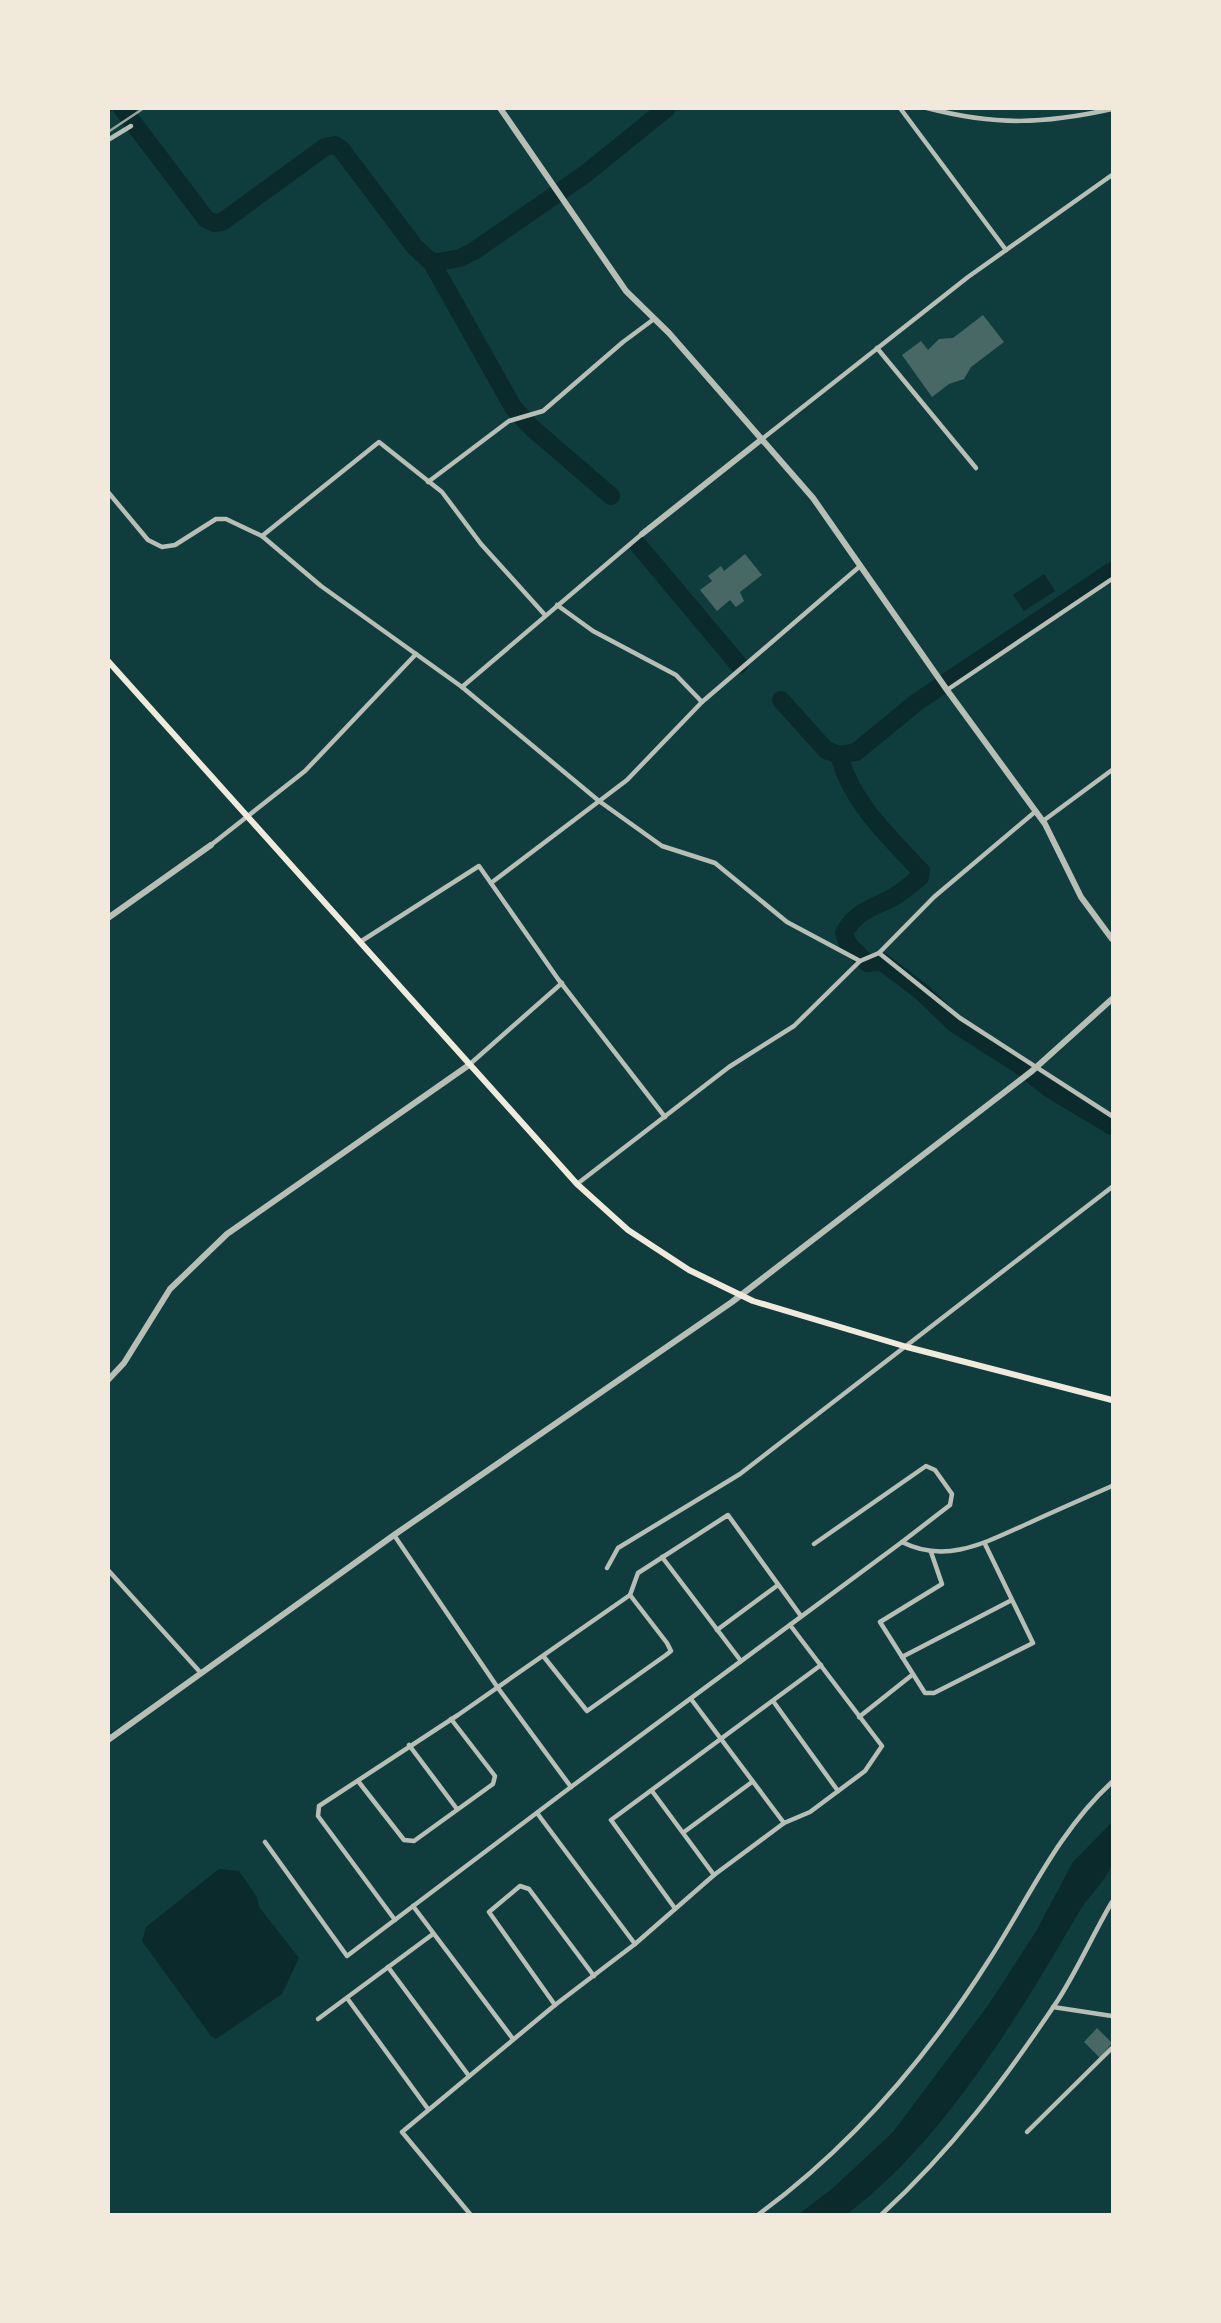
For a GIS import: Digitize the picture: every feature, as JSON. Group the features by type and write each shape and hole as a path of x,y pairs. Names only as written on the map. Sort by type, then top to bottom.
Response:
{"main road":[{"path":"108,661 577,1184 628,1230 689,1270 773,1309 1112,1401"}],"street":[{"path":"500,108 626,291 813,498 943,686 1043,821 1081,897 1112,939"},
{"path":"900,108 1006,250"},
{"path":"928,108 990,122 1077,117 1112,109"},
{"path":"108,140 131,126"},
{"path":"462,687 642,534 877,348 1006,250 1112,175"},
{"path":"428,482 509,421 542,411 654,319"},
{"path":"877,348 976,468"},
{"path":"262,536 379,442 442,492 481,544 545,615"},
{"path":"108,492 148,540 162,547 175,545 216,519 226,519 262,536 321,586 462,687 599,801 662,846 715,863 788,922 860,961"},
{"path":"491,883 627,780 702,702 859,567"},
{"path":"943,686 1112,579"},
{"path":"557,605 593,631 676,675 702,702"},
{"path":"108,918 211,845 305,771 415,654"},
{"path":"1043,821 1112,770"},
{"path":"577,1184 729,1067 794,1026 798,1018 860,961 879,954 934,897 1036,811"},
{"path":"360,942 479,866 562,983 665,1117"},
{"path":"879,954 1032,1071 1112,1116"},
{"path":"108,1380 124,1363 170,1289 227,1234 470,1065 471,1060 528,1015 562,983"},
{"path":"108,1740 394,1535 739,1295 1032,1071 1112,999"},
{"path":"607,1568 618,1548 740,1474 1112,1187"},
{"path":"265,1842 347,1956 902,1542 950,1505 952,1494 935,1470 926,1466 814,1544"},
{"path":"902,1542 931,1552 957,1551 984,1544 1112,1486"},
{"path":"395,1920 318,1816 319,1806 544,1657 630,1595 638,1573 728,1515 802,1616"},
{"path":"394,1535 498,1688 571,1787"},
{"path":"931,1552 942,1584 880,1622 925,1693 934,1693 1033,1643 984,1544"},
{"path":"662,1557 741,1661"},
{"path":"108,1570 200,1672"},
{"path":"717,1630 778,1585"},
{"path":"544,1657 583,1708 587,1711 594,1709 671,1651 630,1595"},
{"path":"902,1657 1010,1601"},
{"path":"470,2214 402,2132 555,2005 635,1944 713,1875 784,1823 810,1812 865,1771 882,1746 790,1625"},
{"path":"674,1907 611,1820 821,1664"},
{"path":"859,1717 912,1675"},
{"path":"691,1699 784,1823"},
{"path":"774,1701 838,1791"},
{"path":"358,1781 409,1843 493,1784 495,1776 451,1719"},
{"path":"409,1745 457,1810"},
{"path":"684,1832 752,1782"},
{"path":"759,2214 849,2139 920,2061 987,1965 1066,1832 1112,1782"},
{"path":"652,1791 713,1875"},
{"path":"537,1813 635,1944"},
{"path":"555,2005 489,1912 520,1886 529,1889 594,1976"},
{"path":"882,2214 971,2122 1053,2007 1112,1902"},
{"path":"413,1906 513,2039"},
{"path":"318,2019 433,1934"},
{"path":"388,1967 469,2076"},
{"path":"347,1998 428,2109"},
{"path":"1053,2007 1112,2016"},
{"path":"1027,2132 1112,2048"}],"water":[{"path":"1044,574 1055,591 1024,611 1013,595"},
{"path":"1112,1822 1114,1854 1109,1871 1079,1912 1005,2034 947,2114 882,2185 847,2214 799,2214 833,2188 893,2132 989,2004 1035,1933 1073,1862"},
{"path":"219,1869 239,1871 257,1897 259,1907 299,1958 282,1994 216,2039 211,2036 142,1941 146,1927"}],"building":[{"path":"983,315 1004,342 971,367 964,379 949,384 932,397 902,355 921,341 928,350 939,339 953,338"},
{"path":"745,554 762,575 740,592 744,601 736,607 730,600 717,611 700,590 712,581 708,576 721,566 724,571"},
{"path":"1097,2028 1112,2043 1100,2058 1084,2042"}],"waterway":[{"path":"108,113 112,108"},
{"path":"122,108 206,219 214,223 222,222 325,147 335,145 341,149 414,246 432,263 513,407 531,427 611,496"},
{"path":"432,263 460,258 474,251 584,175 667,108"},
{"path":"639,546 739,665"},
{"path":"839,755 856,752 917,702 1112,571"},
{"path":"781,700 826,750 839,755"},
{"path":"839,755 852,788 872,818 921,871 920,877 900,893 863,912 853,921 844,933 848,944 867,963 881,961 922,992 955,1024 1018,1064 1050,1089 1112,1126"}],"railway":[{"path":"108,132 144,108"}]}
